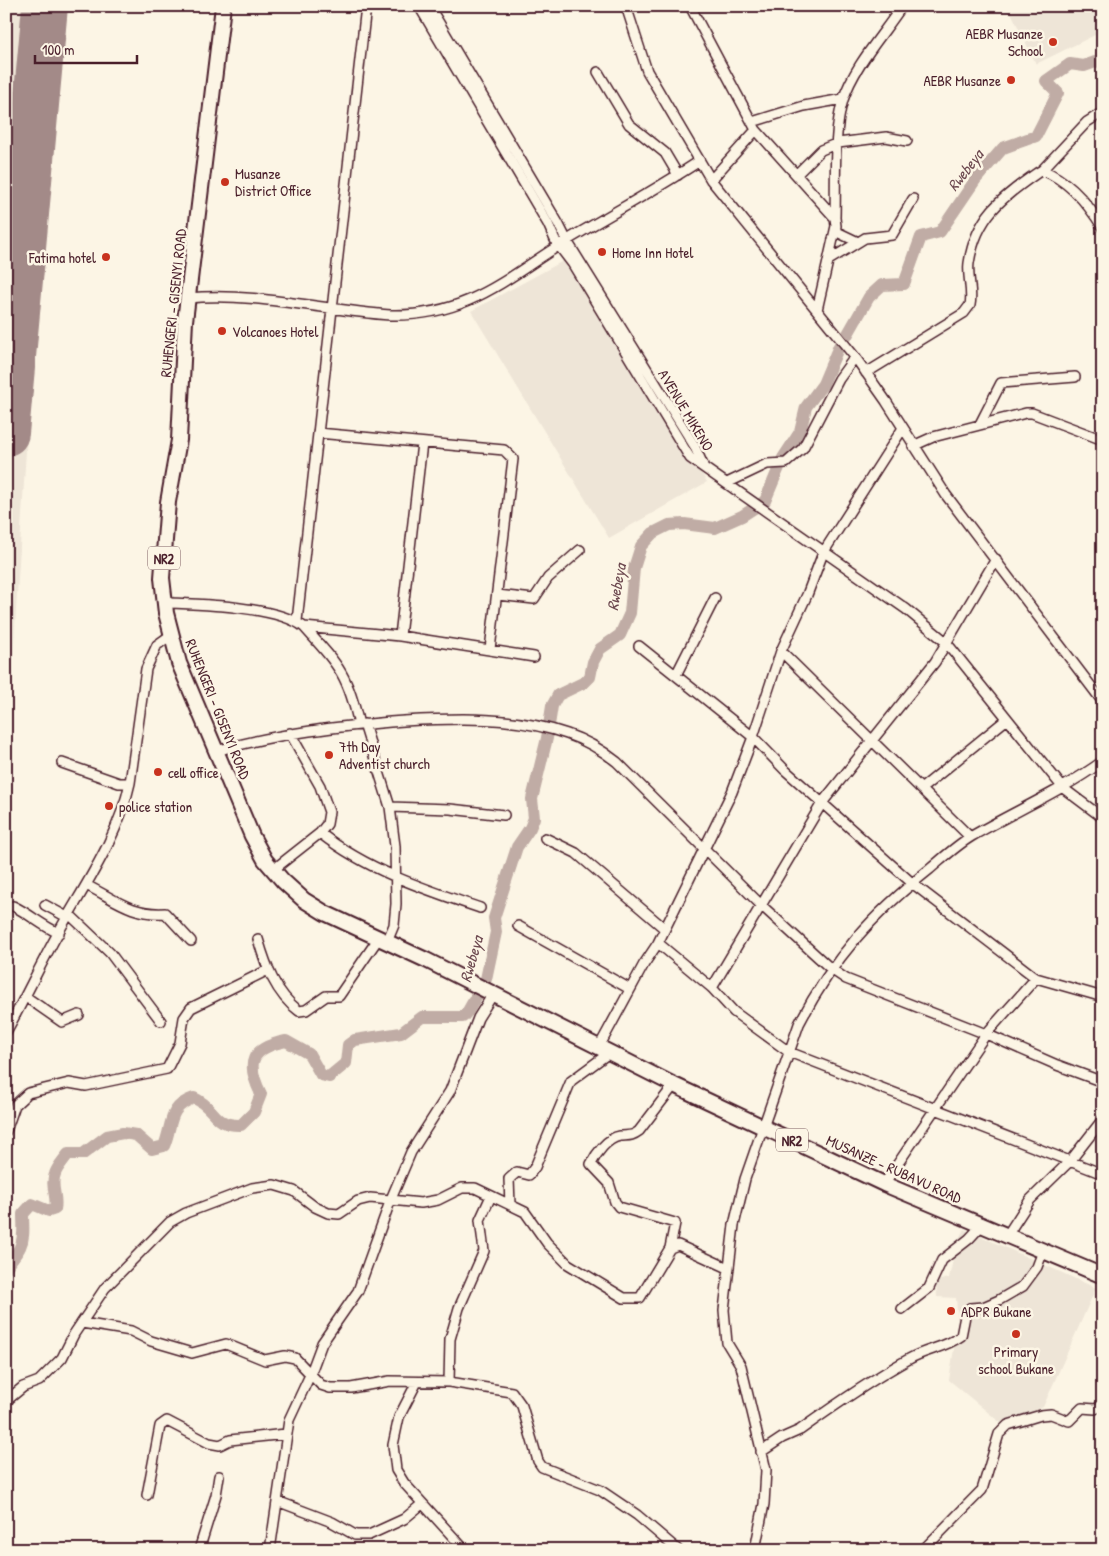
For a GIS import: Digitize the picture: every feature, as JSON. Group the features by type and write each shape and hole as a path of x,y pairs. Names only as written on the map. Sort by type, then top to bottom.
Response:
{"highway":[{"name":"RUHENGERI - GISENYI ROAD","path":"223,6 183,344 179,440 168,502 162,578 164,603 171,635 180,663 252,836 273,870 304,900 490,993"},
{"name":"MUSANZE - RUBAVU ROAD","path":"490,993 674,1085 884,1184 1006,1237 1103,1276"}],"street":[{"path":"296,621 366,6"},
{"name":"AVENUE MIKENO","path":"418,6 548,224 563,243"},
{"name":"AVENUE MIKENO","path":"429,6 558,223 563,243 572,263 690,458 703,465 751,502 906,609 946,642 968,667 1006,719 1063,788 1103,818"},
{"path":"626,6 647,71 698,162 855,357 946,495 1103,702"},
{"path":"690,6 754,126 834,218"},
{"path":"817,310 835,231 838,143 843,100 856,72 902,6"},
{"path":"598,72 629,124 665,153 678,175"},
{"path":"711,180 754,126 804,106 843,100"},
{"path":"866,373 964,313 970,305 969,264 980,226 1005,195 1042,170 1087,122 1103,112"},
{"path":"797,174 821,150 838,143 886,136 907,141"},
{"path":"188,298 222,296 390,315 442,311 484,294 563,243 698,162"},
{"path":"1042,170 1082,199 1102,222"},
{"path":"829,260 858,242 872,236 892,235 913,199"},
{"path":"835,231 858,242"},
{"path":"727,483 771,464 786,463 803,448 839,379 855,357"},
{"path":"980,424 1001,383 1075,377"},
{"path":"913,446 933,437 980,424 1032,413 1103,440"},
{"path":"510,1205 509,1179 517,1172 529,1175 535,1167 571,1082 604,1050 630,989 658,943 732,792 753,737 780,651 807,595 823,553 902,428"},
{"path":"318,433 504,450 513,459 490,649"},
{"path":"400,636 422,443"},
{"path":"497,595 534,599 544,582 580,550"},
{"path":"712,988 822,803 935,662 996,559"},
{"path":"676,675 715,598"},
{"path":"164,603 250,609 296,621 304,627 338,664 345,676 390,807 395,846 396,904 394,925 339,996 326,996 306,1010 299,1011 276,987 268,970 258,939"},
{"path":"304,627 400,636 534,657"},
{"path":"6,1032 68,916 88,886 121,814 130,783 146,670 157,644 171,635"},
{"path":"639,646 753,737 822,803 912,883 1036,978 1103,997"},
{"path":"780,651 970,837"},
{"path":"216,751 290,733 361,724 455,718 535,726 568,734 600,749 617,762 761,905 831,969 846,979 986,1034 1056,1066 1103,1082"},
{"path":"921,789 1006,719"},
{"path":"273,870 320,833 327,824 328,806 320,786 290,733"},
{"path":"755,1550 764,1504 766,1470 760,1452 741,1366 728,1344 724,1310 728,1268 745,1178 799,1024 831,969 849,944 882,908 970,837 1063,788 1103,761"},
{"path":"62,763 118,783 130,783"},
{"path":"390,807 450,809 504,815"},
{"path":"320,833 356,858 395,877 480,908"},
{"path":"545,838 576,853 665,929"},
{"path":"88,886 135,911 146,914 165,913 191,940"},
{"path":"45,905 68,916 110,952 161,1021"},
{"path":"13,906 30,914 43,927 59,933"},
{"path":"518,926 630,989"},
{"path":"658,943 712,988 734,1012 789,1052 1103,1174"},
{"path":"6,1131 11,1103 28,1093 69,1083 86,1086 167,1069 180,1043 184,1018 191,1008 268,970"},
{"path":"884,1184 986,1034 1036,978"},
{"path":"270,1550 289,1420 310,1375 322,1343 358,1291 390,1199 411,1152 450,1091 478,1018 490,993"},
{"path":"26,997 62,1022 79,1014"},
{"path":"6,1401 22,1387 39,1381 62,1358 82,1323 117,1274 170,1222 186,1213 252,1188 274,1186 294,1191 315,1207 328,1213 339,1214 358,1201 370,1198 421,1203 438,1200 462,1188 475,1188 525,1212 547,1243 568,1264 624,1298 640,1298 670,1248 675,1223 619,1207 615,1202 609,1183 591,1164 596,1154 613,1138 632,1136 639,1131 674,1085"},
{"path":"1006,1237 1030,1200 1071,1160 1103,1119"},
{"path":"449,1382 450,1339 459,1308 484,1251 480,1220 491,1196"},
{"path":"902,1309 930,1288 942,1260 969,1239 980,1226"},
{"path":"670,1248 678,1245 728,1268"},
{"path":"760,1452 782,1438 800,1430 910,1358 930,1349 950,1344 961,1336 966,1312 970,1308 991,1304 1023,1286 1037,1267 1043,1251"},
{"path":"82,1323 131,1331 151,1341 192,1353 226,1344 265,1360 285,1356 295,1358 321,1385 330,1388 351,1388 390,1381 449,1382 512,1392 522,1406 538,1461 542,1467 600,1490 637,1515 678,1550"},
{"path":"417,1382 399,1417 393,1446 396,1470 422,1504 465,1550"},
{"path":"923,1550 982,1490 998,1434 1008,1425 1041,1415 1051,1414 1068,1421 1082,1408 1095,1409 1103,1406"},
{"path":"147,1495 160,1426 167,1421 209,1443 220,1445 230,1440 286,1434"},
{"path":"199,1550 216,1495 219,1476"},
{"path":"277,1501 332,1522 354,1535 369,1535 404,1519 422,1504"}],"shaded area":[{"path":"6,6 63,6 37,275 6,770"},
{"name":"AEBR Musanze School","path":"1008,6 1103,6 1103,31 1036,64"},
{"path":"563,261 707,482 609,538 471,311"},
{"name":"Primary school Bukane","path":"964,1229 1096,1288 1043,1407 1002,1424 949,1380 958,1324 956,1298 937,1297 936,1281 949,1278 957,1242"}],"waterway":[{"name":"Rwebeya","path":"845,339 869,297 882,285 904,284 921,237 940,232 976,179 1003,148 1036,136 1058,93 1046,81 1070,64 1084,66 1101,60 1103,42"},
{"name":"Rwebeya","path":"6,1268 22,1243 23,1214 32,1204 49,1211 55,1209 54,1178 57,1169 68,1154 83,1154 107,1136 123,1133 136,1135 152,1149 164,1146 175,1112 179,1106 194,1098 207,1107 219,1120 232,1125 241,1125 254,1112 261,1094 253,1073 254,1058 258,1052 274,1044 286,1041 309,1054 321,1075 329,1077 346,1063 348,1045 355,1040 401,1033 422,1017 463,1017 486,979 496,932 494,918 517,847 530,828 534,818 532,799 547,738 552,706 558,695 585,682 590,677 593,662 600,649 620,635 630,613 634,568 641,546 653,533 669,525 684,524 715,528 742,516 765,501 783,458 800,432 806,407 823,384 839,346"}],"runway":[{"path":"6,433 45,6"}],"place":[{"name":"AEBR Musanze School","path":"1053,42"},
{"name":"AEBR Musanze","path":"1011,80"},
{"name":"Musanze District Office","path":"225,182"},
{"name":"Home Inn Hotel","path":"602,252"},
{"name":"Fatima hotel","path":"106,257"},
{"name":"Volcanoes Hotel","path":"222,331"},
{"name":"7th Day Adventist church","path":"329,755"},
{"name":"cell office","path":"158,772"},
{"name":"police station","path":"109,806"},
{"name":"ADPR Bukane","path":"951,1311"},
{"name":"Primary school Bukane","path":"1016,1334"}]}
